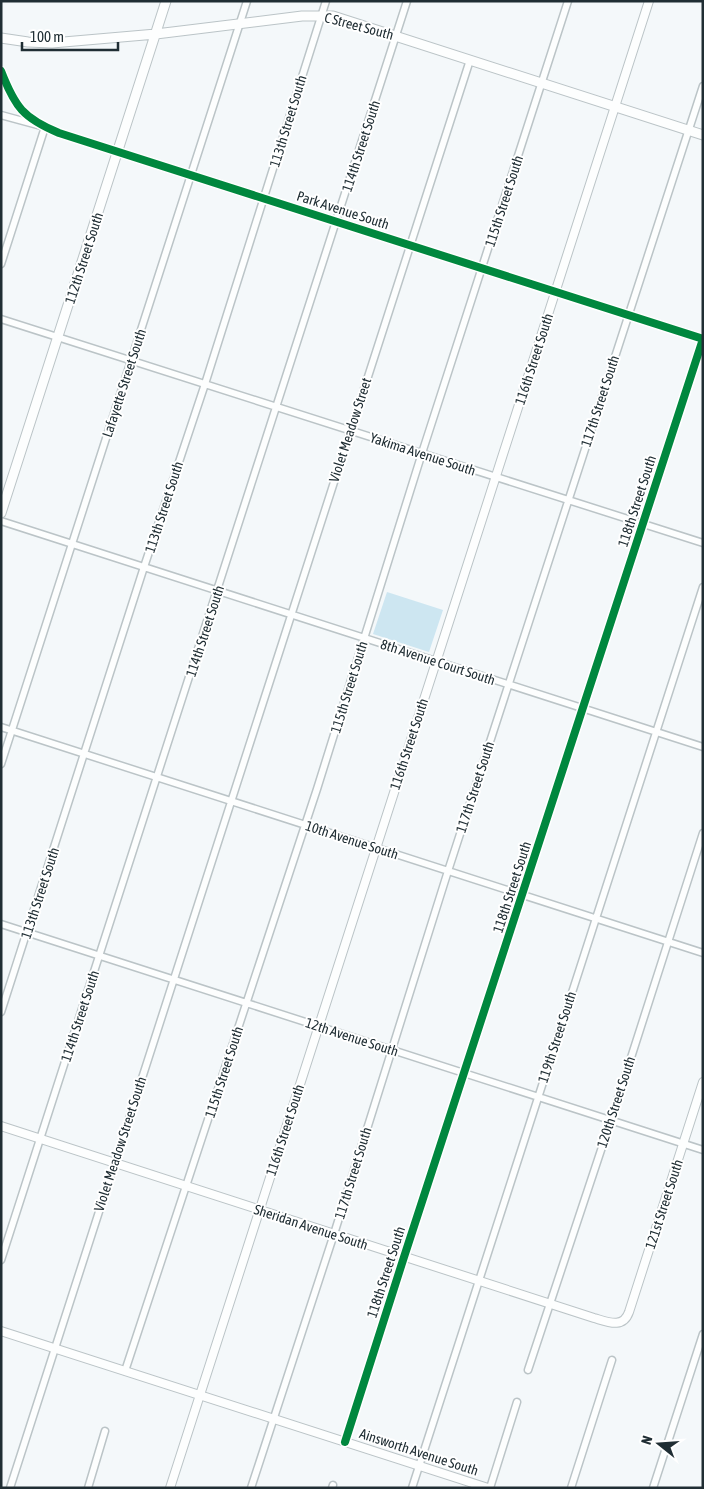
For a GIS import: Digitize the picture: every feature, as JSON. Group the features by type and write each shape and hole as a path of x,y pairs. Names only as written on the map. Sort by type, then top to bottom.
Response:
{"main road":[{"name":"112th Street South","path":"1,514 166,1"},
{"name":"C Street South","path":"1,38 52,43 156,34 302,16 333,16 703,135"}],"street":[{"name":"Lafayette Street South","path":"1,764 247,1"},
{"name":"113th Street South","path":"1,1012 205,384 326,1"},
{"name":"114th Street South","path":"1,1260 407,1"},
{"name":"115th Street South","path":"125,1371 305,825 422,453 568,1"},
{"name":"116th Street South","path":"170,1488 650,1"},
{"name":"Violet Meadow Street","path":"231,801 470,60"},
{"name":"Park Avenue South","path":"1,71 10,94 26,116 59,133 703,339"},
{"name":"117th Street South","path":"251,1488 334,1234 508,684 703,86"},
{"path":"1,115 45,127 1,264"},
{"name":"Yakima Avenue South","path":"1,319 703,543"},
{"name":"118th Street South","path":"345,1442 703,339"},
{"name":"8th Avenue Court South","path":"1,521 703,747"},
{"name":"119th Street South","path":"412,1488 703,587"},
{"name":"10th Avenue South","path":"1,727 703,953"},
{"name":"Violet Meadow Street South","path":"10,1488 231,801"},
{"name":"120th Street South","path":"528,1370 703,833"},
{"name":"12th Avenue South","path":"1,924 703,1150"},
{"name":"121st Street South","path":"622,1323 629,1312 703,1082"},
{"name":"Sheridan Avenue South","path":"1,1126 479,1281 607,1321 622,1323"},
{"name":"Ainsworth Avenue South","path":"1,1331 489,1488"},
{"path":"653,1488 700,1352 703,1334"},
{"path":"571,1488 612,1360"},
{"path":"489,1488 518,1402"},
{"path":"88,1488 105,1431"}],"shaded area":[{"path":"387,592 443,610 429,652 373,634"}],"cycle path":[{"path":"1,71 11,94 22,110 37,122 59,133 703,339 345,1442"}]}
